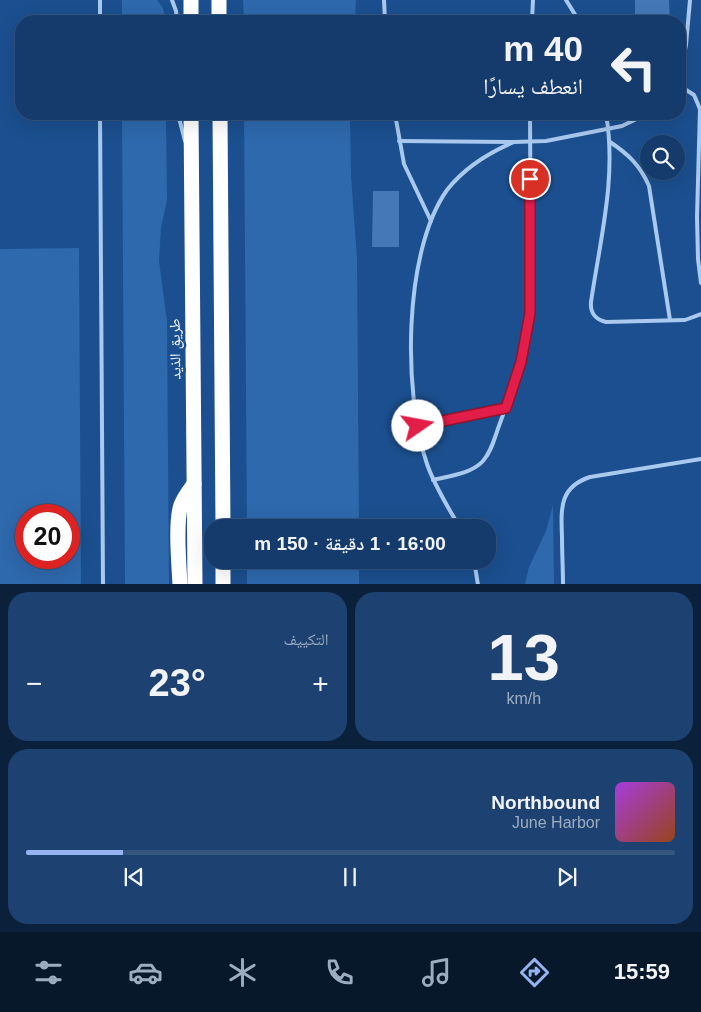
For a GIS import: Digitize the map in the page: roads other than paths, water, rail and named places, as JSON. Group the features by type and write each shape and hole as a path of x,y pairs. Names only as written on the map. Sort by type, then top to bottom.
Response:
{"highway":[{"path":"191,0 191,15"},
{"path":"219,0 219,15"},
{"name":"طريق الذيد","path":"192,120 195,584"},
{"path":"220,120 223,519"},
{"path":"180,584 179,517 184,500 194,484"},
{"path":"223,569 223,584"}],"lane":[{"path":"100,0 100,15"},
{"path":"172,0 176,15"},
{"path":"384,0 384,15"},
{"path":"532,15 533,0"},
{"path":"566,0 575,15"},
{"path":"686,45 690,0"},
{"path":"686,90 694,95 700,109 696,217 701,283"},
{"path":"100,120 103,584"},
{"path":"180,120 192,155"},
{"path":"396,120 408,176 430,221"},
{"path":"433,480 472,470 483,461 490,449 506,408 521,362 530,313 531,288 530,120"},
{"path":"607,120 610,142 609,181 591,312 597,319 606,322 685,320 701,314"},
{"path":"399,141 530,142 609,129 635,120"},
{"path":"454,519 444,502 426,463 418,426 412,378 412,314 419,266 430,221 448,190 459,177 485,155 514,142"},
{"path":"610,142 634,160 648,186 670,320"},
{"path":"418,426 506,408"},
{"path":"563,584 562,506 569,490 575,484 590,477 701,459"},
{"path":"476,569 478,584"}]}
